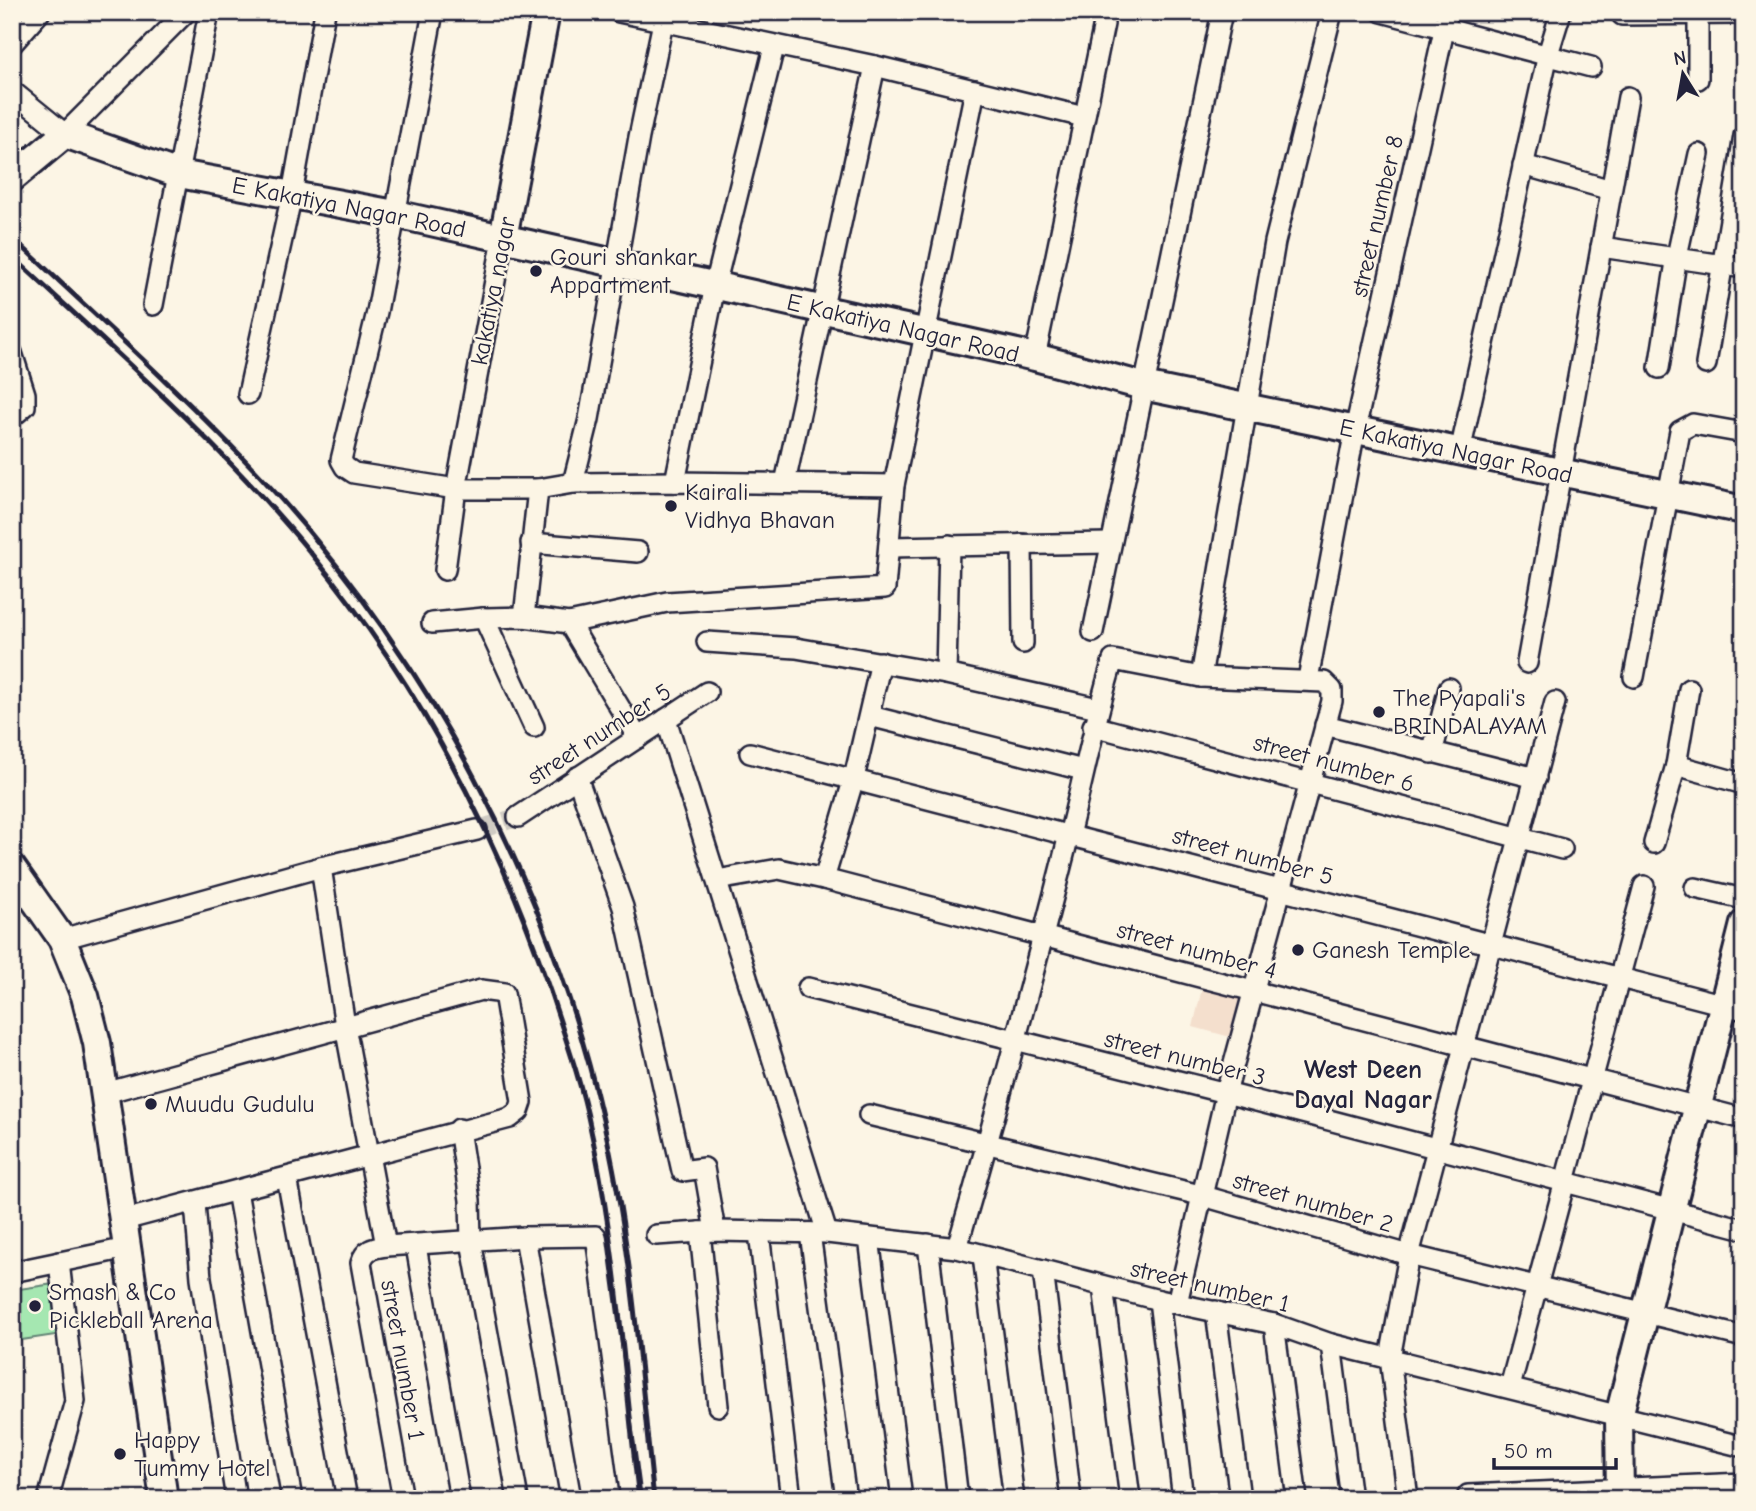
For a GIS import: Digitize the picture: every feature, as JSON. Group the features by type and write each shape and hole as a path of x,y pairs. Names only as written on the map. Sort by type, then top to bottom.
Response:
{"street":[{"path":"12,44 40,12"},
{"path":"12,178 65,134 186,12"},
{"path":"153,305 209,12"},
{"path":"248,394 292,194 325,12"},
{"path":"433,12 377,312 341,460 345,467 354,473 456,489 538,489 573,483 676,482 894,485"},
{"name":"kakatiya nagar","path":"445,570 456,489 546,12"},
{"path":"619,12 774,47 875,66 1084,117"},
{"path":"1035,357 1104,24 1100,12"},
{"path":"1093,632 1222,12"},
{"path":"1201,677 1275,242 1332,12"},
{"path":"1382,12 1446,21 1591,67"},
{"path":"1460,452 1548,54 1561,12"},
{"path":"1622,15 1744,14"},
{"path":"1698,15 1698,79"},
{"name":"street number 8","path":"1308,679 1354,430 1446,21"},
{"path":"573,483 589,419 615,263 663,22"},
{"path":"676,482 715,286 774,47"},
{"path":"785,483 875,66"},
{"path":"432,623 524,617 569,623 667,601 885,588 894,485 975,90"},
{"path":"12,91 65,134"},
{"path":"1527,663 1563,474 1628,96"},
{"name":"E Kakatiya Nagar Road","path":"65,134 178,174 395,214 1035,357 1143,386 1744,510"},
{"path":"1706,364 1744,136"},
{"path":"1659,368 1677,256 1699,154"},
{"path":"1523,165 1611,190"},
{"path":"1601,247 1677,256 1744,268"},
{"path":"12,352 25,394 25,407 12,417"},
{"path":"1634,677 1680,431 1693,424 1744,433"},
{"path":"524,617 538,489"},
{"path":"530,543 638,552"},
{"path":"889,547 1110,543"},
{"path":"1022,544 1024,643"},
{"path":"946,674 949,545"},
{"path":"484,618 534,727"},
{"path":"569,623 638,738"},
{"name":"street number 6","path":"707,642 796,648 946,674 1309,782 1562,849"},
{"path":"957,1248 988,1143 1069,834 1095,717 1113,660 1201,677 1308,679 1324,682 1332,690 1325,725 1252,990 1200,1195 1168,1302 1183,1499"},
{"path":"824,879 854,778 881,662"},
{"path":"1432,753 1449,688"},
{"path":"1654,843 1675,765 1689,689"},
{"name":"street number 5","path":"518,817 707,692"},
{"path":"1408,1499 1390,1358 1409,1255 1555,702"},
{"path":"870,716 1083,770"},
{"path":"666,719 717,880 819,1233 846,1499"},
{"path":"1325,725 1536,778"},
{"name":"street number 5","path":"750,753 1734,1007"},
{"path":"1675,765 1744,784"},
{"path":"577,777 623,907 682,1171 704,1168 718,1406"},
{"path":"62,939 321,867 477,830"},
{"path":"12,867 62,939 85,996 97,1043 164,1499"},
{"path":"321,867 345,1026 386,1247"},
{"name":"street number 4","path":"717,880 779,869 824,879 1744,1119"},
{"path":"1510,1387 1644,886"},
{"path":"1695,888 1744,899"},
{"path":"1620,1493 1619,1416 1648,1313 1698,1108 1734,1007 1744,924"},
{"name":"street number 3","path":"808,988 1226,1093 1672,1212"},
{"path":"104,1093 481,990 504,993 522,1102 519,1111 510,1118 460,1129 195,1203 124,1220"},
{"name":"street number 2","path":"869,1115 1200,1195 1409,1255 1744,1337"},
{"path":"460,1129 470,1200 471,1241 519,1499"},
{"path":"286,1178 347,1499"},
{"path":"237,1191 292,1499"},
{"path":"195,1203 201,1278 236,1499"},
{"path":"1672,1212 1744,1229"},
{"name":"street number 1","path":"656,1235 707,1231 819,1233 957,1248 1168,1302 1274,1324 1331,1344 1744,1447"},
{"path":"759,1233 791,1499"},
{"name":"street number 1","path":"403,1499 361,1263 370,1249 525,1237 596,1236 631,1499"},
{"path":"525,1237 571,1499"},
{"path":"869,1238 902,1499"},
{"path":"928,1244 958,1499"},
{"path":"416,1246 460,1499"},
{"path":"12,1272 127,1248"},
{"path":"983,1256 1014,1499"},
{"path":"48,1499 75,1401 59,1262"},
{"path":"1043,1270 1071,1499"},
{"path":"1103,1286 1130,1499"},
{"path":"1216,1311 1240,1499"},
{"path":"1274,1324 1297,1499"},
{"path":"1331,1344 1352,1499"},
{"path":"1468,1495 1620,1493 1744,1483"}],"shaded area":[{"path":"1203,984 1247,996 1238,1039 1193,1027"}],"green space":[{"name":"Smash & Co Pickleball Arena","path":"54,1284 62,1334 15,1341 12,1290"}],"tunnel":[{"path":"477,830 518,817"}],"railway":[{"path":"12,237 201,415 261,477 321,547 377,620 428,697 474,776 515,859 550,944 579,1031 603,1120 628,1261 654,1499"},
{"path":"12,256 128,363 276,512 349,602 386,654 451,762 506,875 530,934 586,1109 607,1218 639,1499"}],"place":[{"name":"Gouri shankar Appartment","path":"536,271"},
{"name":"Kairali Vidhya Bhavan","path":"671,506"},
{"name":"The Pyapali's BRINDALAYAM","path":"1379,712"},
{"name":"Ganesh Temple","path":"1298,950"},
{"name":"Muudu Gudulu","path":"151,1104"},
{"name":"Smash & Co Pickleball Arena","path":"35,1306"},
{"name":"Happy Tummy Hotel","path":"120,1454"}],"district":[{"name":"West Deen Dayal Nagar","path":"1363,1084"}]}
